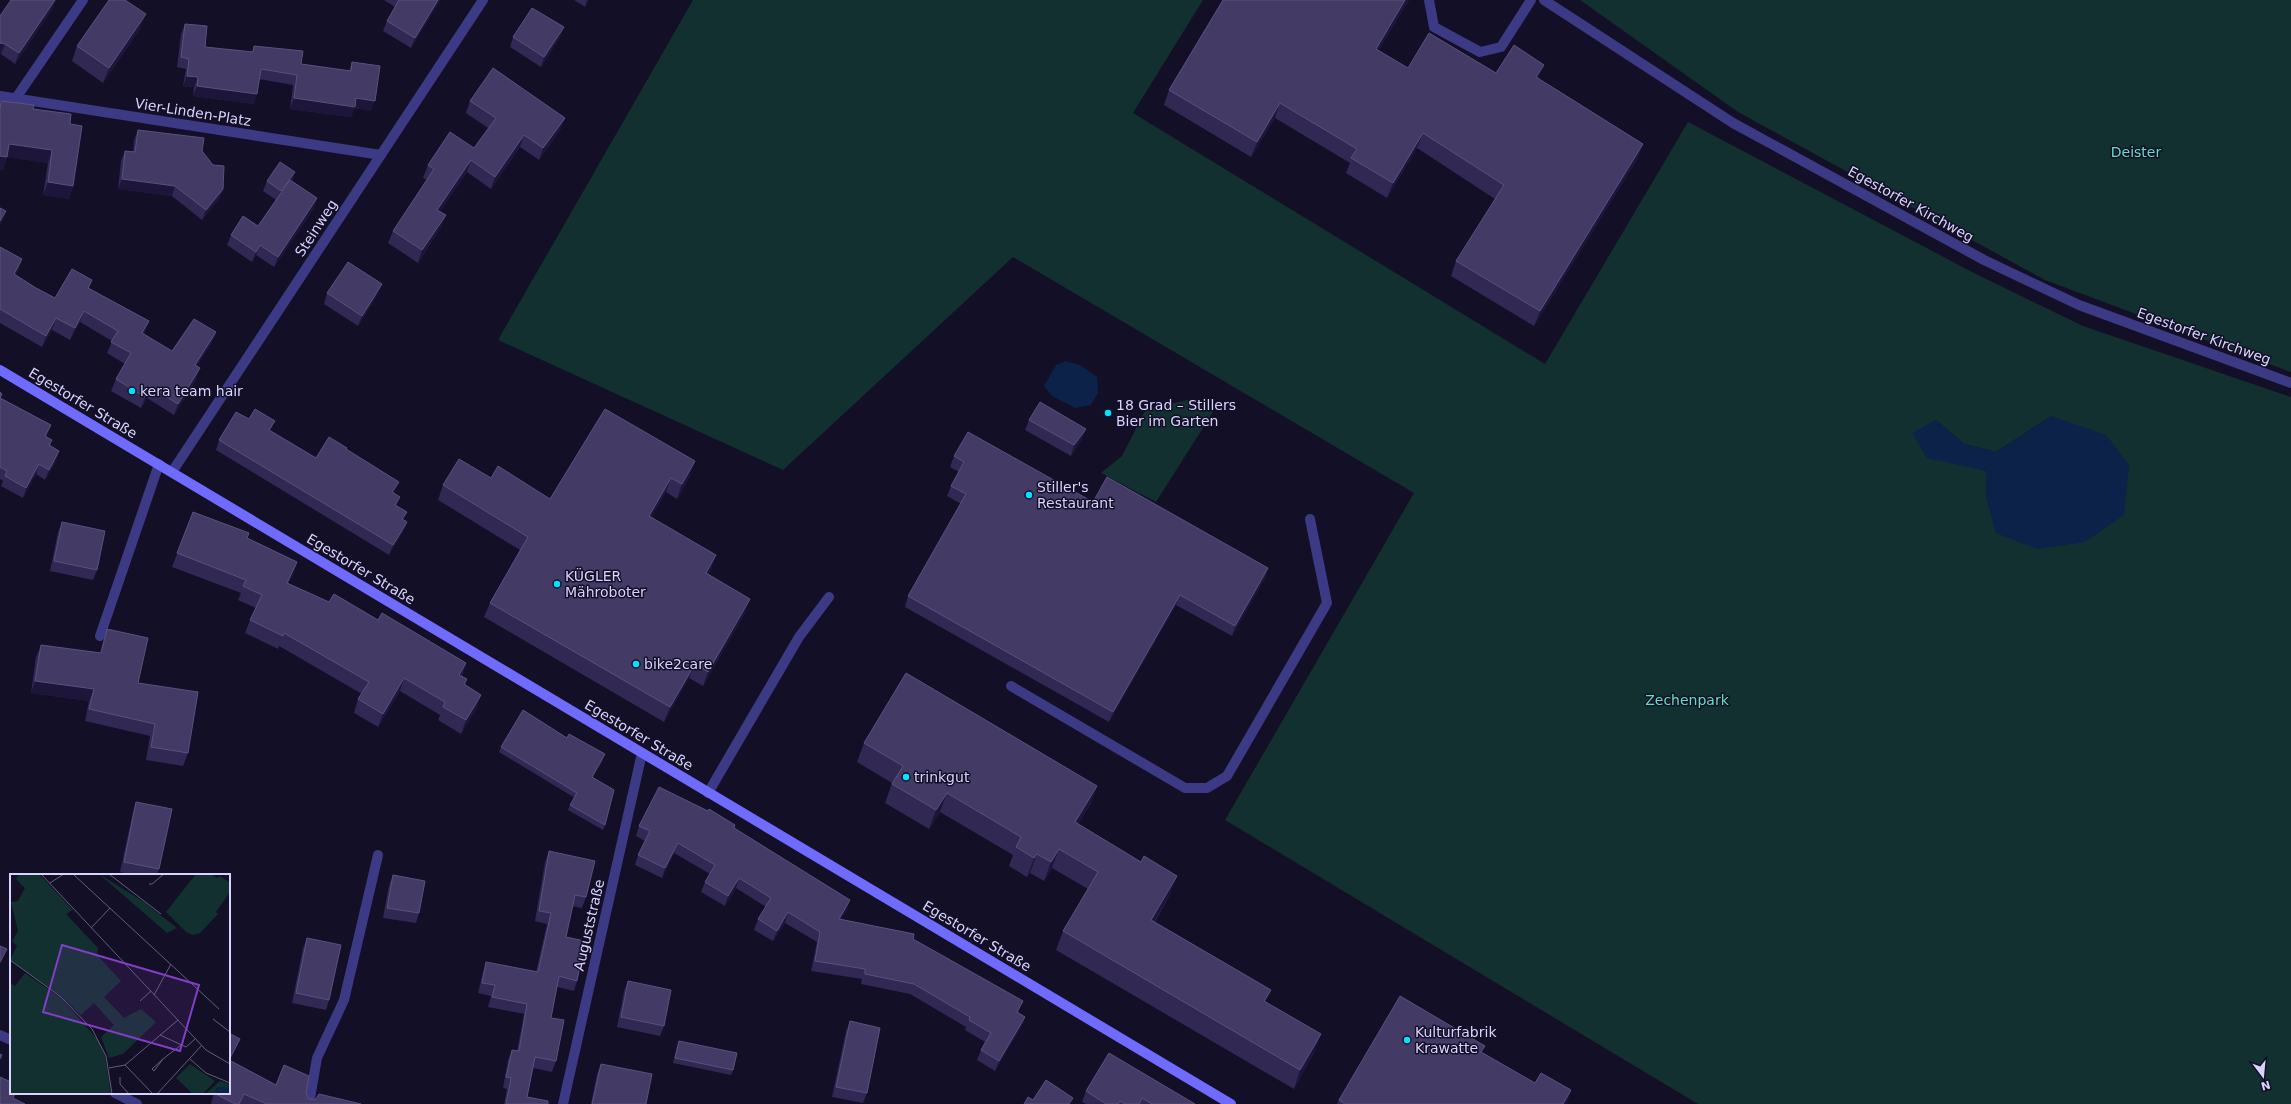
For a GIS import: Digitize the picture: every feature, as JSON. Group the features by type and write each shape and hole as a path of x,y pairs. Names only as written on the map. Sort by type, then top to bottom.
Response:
{"main road":[{"name":"Egestorfer Straße","path":"0,370 1231,1104"}],"street":[{"path":"16,98 83,0"},
{"name":"Steinweg","path":"172,472 483,0"},
{"path":"1429,0 1434,27 1480,52 1501,47 1531,0"},
{"name":"Egestorfer Kirchweg","path":"1544,0 1733,122 1984,260 2079,305 2291,383"},
{"name":"Vier-Linden-Platz","path":"0,96 381,155"},
{"path":"100,636 159,464"},
{"path":"1011,686 1185,788 1207,788 1227,776 1327,603 1310,519"},
{"path":"708,793 799,638 829,597"},
{"name":"Auguststraße","path":"563,1104 642,753"},
{"path":"309,1104 317,1058 344,1000 378,855"},
{"path":"0,1035 10,1040"},
{"path":"117,1094 137,1104"}],"green space":[{"name":"Zechenpark","path":"693,0 1203,0 1133,113 1545,364 1688,122 1974,273 2083,326 2291,397 2291,1104 1698,1104 1225,820 1414,493 1013,257 783,470 498,340","holes":["2051,416 1986,497 1987,471 1959,464 1936,420 1964,444 1996,452"]},
{"name":"Deister","path":"1580,0 2291,0 2291,372 2045,280 1738,112"},
{"path":"1192,399 1213,412 1156,502 1101,473 1122,456 1146,409"}],"water":[{"path":"1066,361 1080,365 1097,377 1098,393 1091,405 1075,408 1052,396 1044,386 1056,365"},
{"path":"2051,416 2106,435 2129,465 2124,515 2085,542 2037,549 1996,533 1986,497 1987,471 1927,458 1912,433 1936,420 1964,444 1996,452"}],"building":[{"path":"11,0 55,0 19,53 5,44 0,43 0,16"},
{"path":"109,0 125,0 146,14 109,68 77,46"},
{"path":"399,0 438,0 415,38 387,21"},
{"path":"1223,0 1405,0 1376,49 1408,68 1429,33 1496,73 1514,45 1544,65 1536,77 1643,144 1540,311 1456,261 1504,185 1423,133 1393,183 1351,158 1357,149 1280,103 1257,142 1169,90"},
{"path":"532,8 564,27 544,57 513,37"},
{"path":"185,24 207,26 205,47 253,52 254,46 303,51 301,64 351,71 352,62 380,66 375,101 356,98 355,107 294,98 297,75 261,69 257,94 197,86 198,77 187,76 189,59 181,57"},
{"path":"493,68 565,118 543,148 524,135 495,177 471,160 437,210 446,215 422,250 393,231 434,169 428,165 450,132 474,148 496,118 470,101"},
{"path":"1,101 34,105 33,109 71,114 70,124 82,126 73,186 48,182 52,150 9,144 7,157 0,156"},
{"path":"138,130 204,138 202,151 213,165 224,166 223,189 206,210 175,186 122,179 125,151 135,152"},
{"path":"280,162 295,172 281,191 267,181"},
{"path":"290,180 317,198 278,257 260,245 256,252 231,235 243,216 258,226"},
{"path":"0,208 6,211 0,221"},
{"path":"0,247 22,259 14,274 55,298 72,269 92,280 88,288 149,321 142,333 172,351 194,319 216,332 195,365 200,368 178,404 151,387 145,397 116,379 131,353 111,342 118,331 84,311 75,328 56,318 46,336 0,309"},
{"path":"348,262 382,284 362,316 327,293"},
{"path":"0,398 51,425 45,436 52,440 49,445 59,451 49,470 39,464 26,488 5,476 7,471 0,467"},
{"path":"1040,402 1086,429 1074,445 1029,420"},
{"path":"255,409 275,421 269,430 316,458 329,437 399,482 392,492 400,497 395,505 407,512 402,519 407,522 393,545 219,440 236,412 249,419"},
{"path":"605,409 695,461 682,484 671,478 649,516 716,555 706,573 750,599 708,672 695,664 670,707 490,603 528,537 443,485 459,459 491,478 498,466 550,499"},
{"path":"968,432 1093,502 1107,477 1268,568 1235,626 1180,595 1113,712 908,596 966,494 951,486 964,462 954,456"},
{"path":"193,512 249,533 247,538 297,562 287,583 329,602 334,594 378,620 382,613 466,663 459,675 467,679 464,684 481,695 466,720 443,707 445,702 404,678 383,714 358,699 369,682 284,633 283,636 250,620 262,595 243,586 246,580 177,553"},
{"path":"62,522 105,531 97,570 54,561"},
{"path":"107,629 148,638 138,683 198,692 188,753 151,747 155,724 89,709 94,689 35,681 41,645 101,653"},
{"path":"906,673 1097,786 1075,822 1141,862 1144,856 1177,876 1151,920 1271,990 1264,1001 1321,1034 1300,1070 1063,931 1098,872 1059,849 1051,862 1037,854 1034,858 1016,847 1021,837 947,793 936,810 892,784 903,766 864,743"},
{"path":"523,710 567,738 569,734 605,754 592,777 614,790 605,825 570,805 577,793 501,747"},
{"path":"659,787 708,811 709,809 735,825 734,828 850,900 839,919 914,934 913,939 1023,1001 1017,1012 1025,1017 999,1061 981,1050 991,1033 969,1020 970,1017 914,984 865,974 865,969 815,961 820,932 788,912 777,931 758,919 771,898 739,878 728,896 705,882 715,865 678,843 665,868 638,855 650,831 639,826"},
{"path":"136,802 172,809 159,869 124,862"},
{"path":"549,851 595,861 586,897 575,895 566,937 585,941 577,981 559,976 551,1018 564,1020 556,1061 535,1057 527,1097 548,1101 548,1104 506,1104 511,1078 506,1077 512,1050 519,1051 527,1004 492,997 495,985 482,983 486,962 538,972 551,913 539,911"},
{"path":"393,875 425,881 419,913 387,908"},
{"path":"307,938 341,945 329,1000 296,993"},
{"path":"0,946 7,949 0,962"},
{"path":"628,981 671,990 664,1026 621,1017"},
{"name":"Kulturfabrik Krawatte","path":"1400,996 1485,1046 1481,1052 1535,1083 1541,1073 1571,1090 1563,1104 1345,1104 1339,1100"},
{"path":"850,1021 880,1028 867,1093 836,1087"},
{"path":"230,1034 240,1039 230,1058"},
{"path":"679,1041 737,1053 733,1070 675,1058"},
{"path":"1109,1053 1195,1104 1152,1104 1142,1098 1139,1104 1125,1104 1120,1101 1118,1104 1106,1104 1086,1091"},
{"path":"231,1061 276,1085 284,1065 309,1076 306,1093 309,1099 315,1100 319,1094 361,1104 267,1104 244,1094 239,1104 235,1104 216,1094 230,1094"},
{"path":"601,1064 652,1074 646,1104 592,1104"},
{"path":"0,1077 10,1082 10,1094 15,1094 13,1098 25,1104 0,1104"},
{"path":"1046,1080 1073,1098 1069,1104 1024,1104 1028,1097 1033,1100"}],"place":[{"name":"kera team hair","path":"132,391"},
{"name":"18 Grad – Stillers Bier im Garten","path":"1108,413"},
{"name":"Stiller's Restaurant","path":"1029,495"},
{"name":"KÜGLER Mähroboter","path":"557,584"},
{"name":"bike2care","path":"636,664"},
{"name":"trinkgut","path":"906,777"},
{"name":"Kulturfabrik Krawatte","path":"1407,1040"}]}
